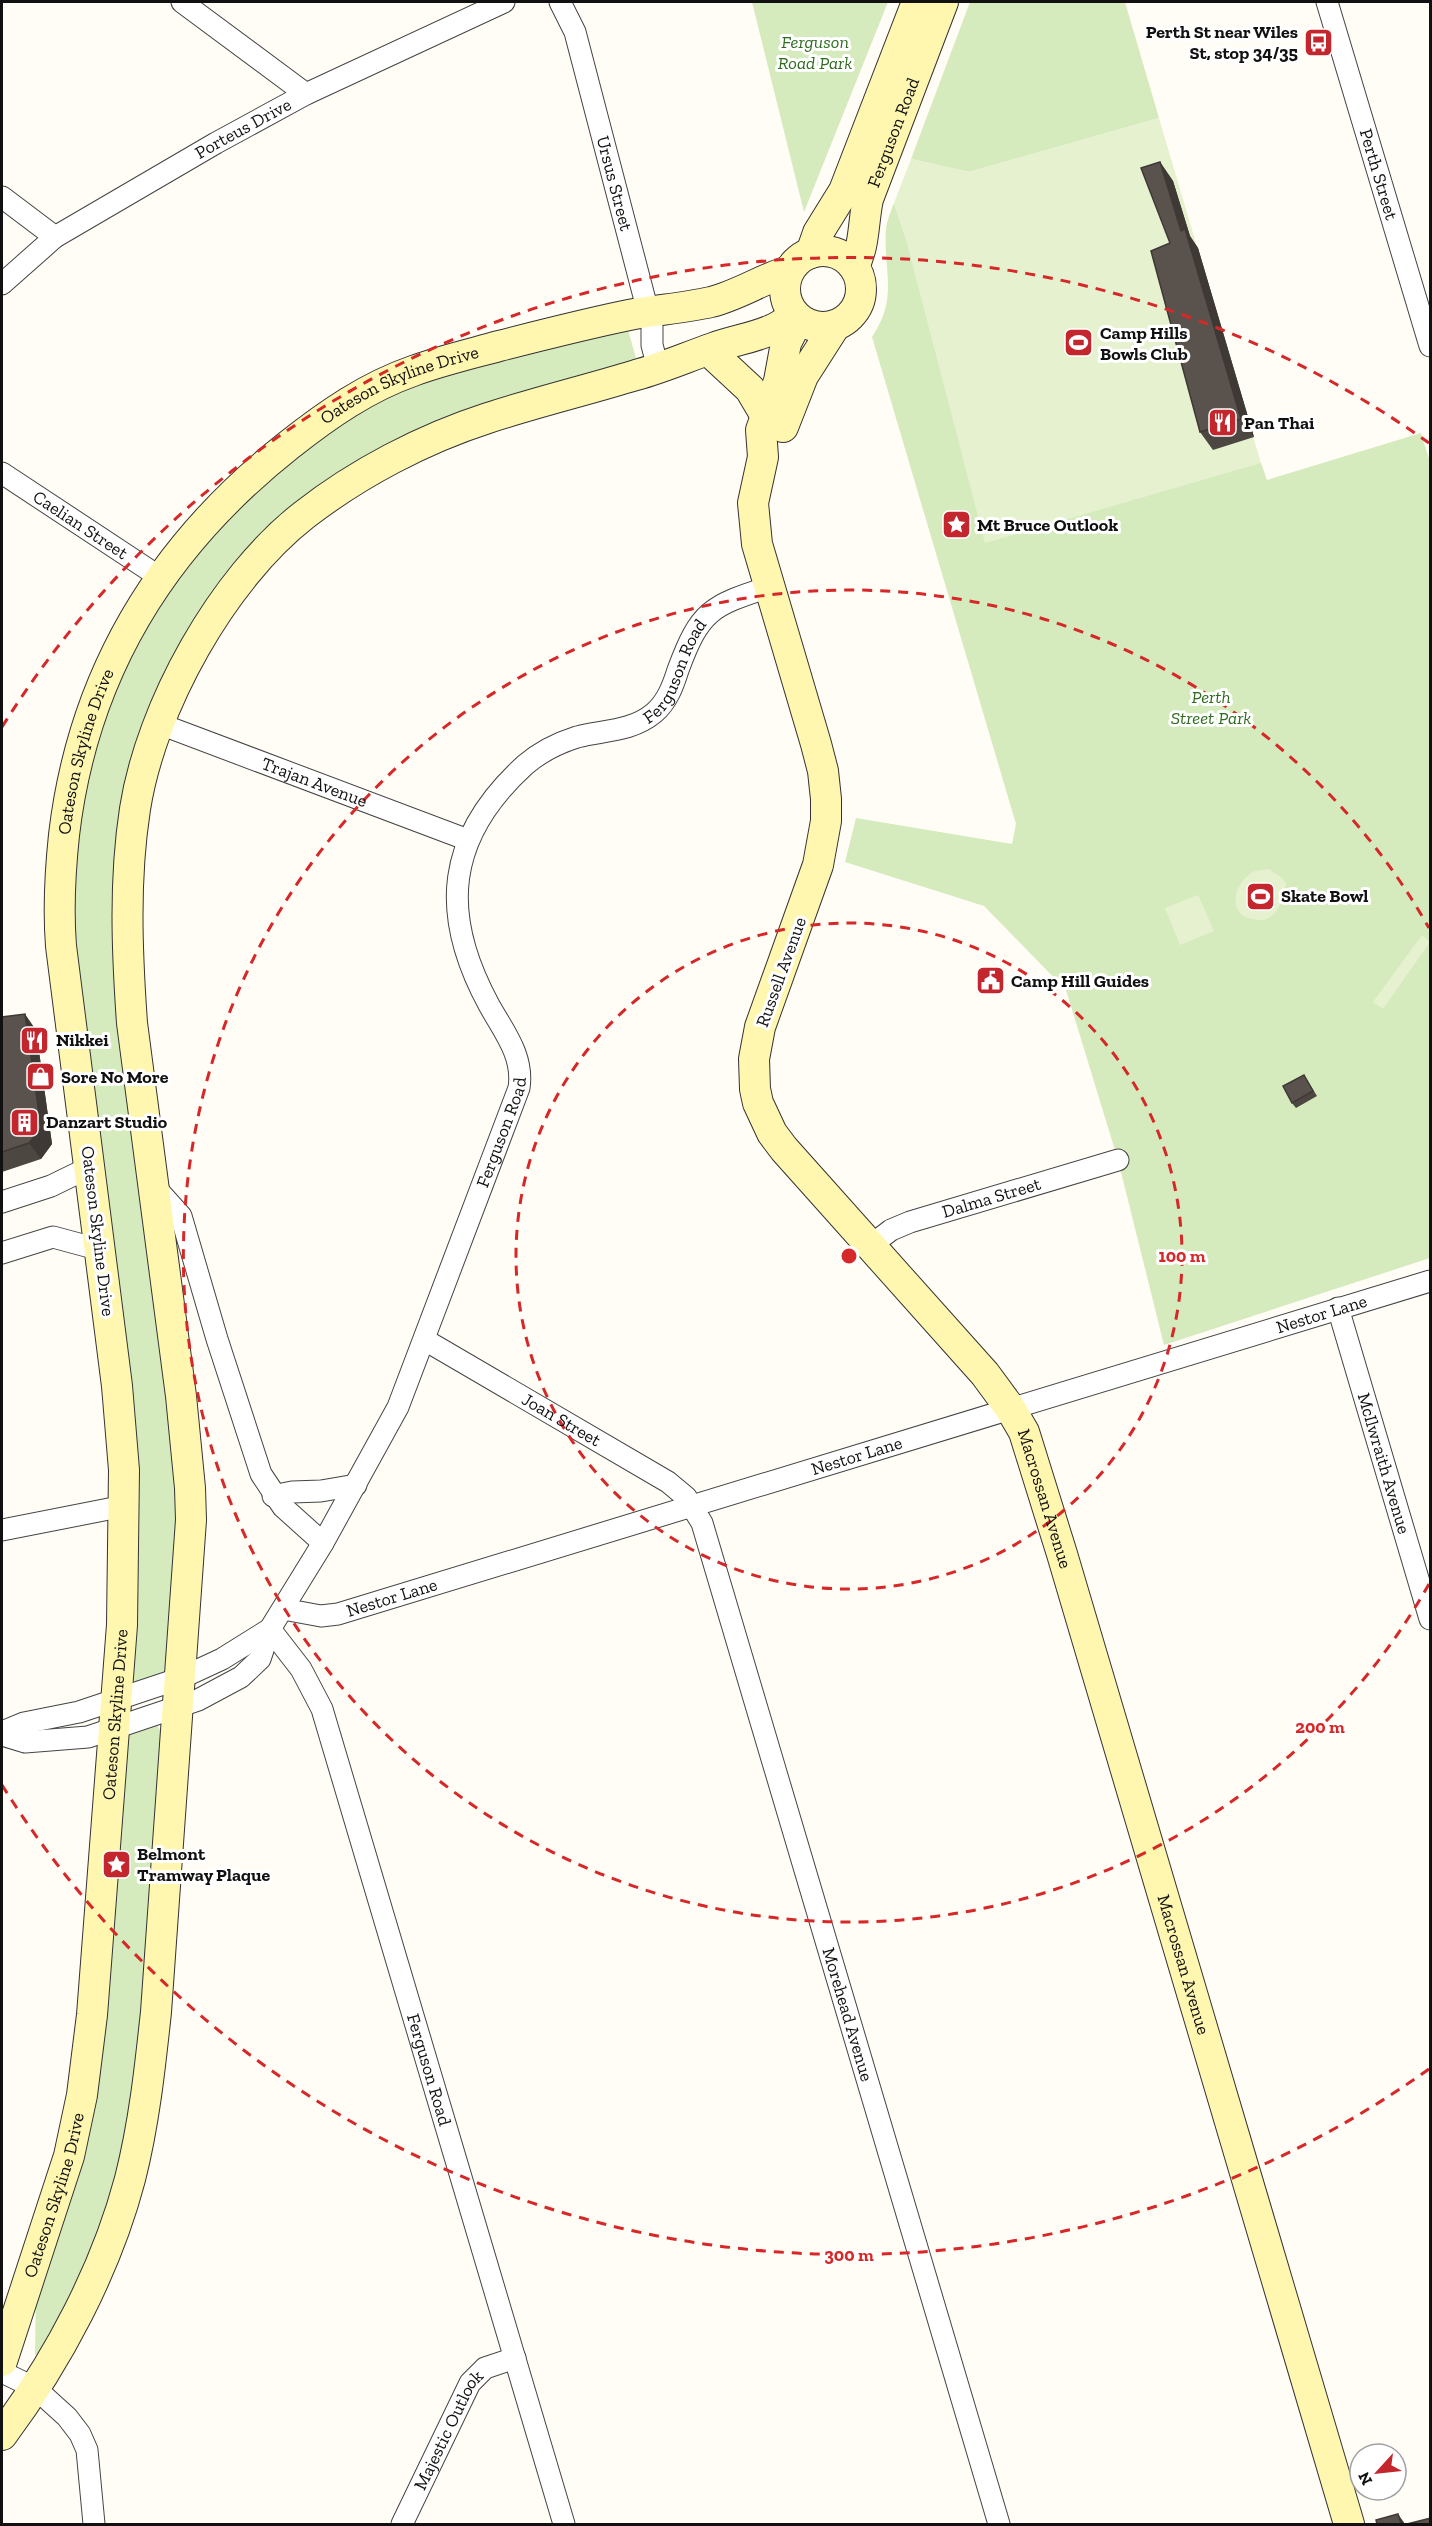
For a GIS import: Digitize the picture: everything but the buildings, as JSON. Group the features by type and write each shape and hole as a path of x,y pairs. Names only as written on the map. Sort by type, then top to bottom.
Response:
{"main road":[{"name":"Ferguson Road","path":"800,262 844,191 916,2"},
{"name":"Ferguson Road","path":"854,266 861,252 868,199 943,2"},
{"path":"823,251 834,252 854,266 860,277 862,289 860,301 846,321 822,328 809,326 796,317 788,306 784,294 785,282 800,262 823,251"},
{"name":"Oateson Skyline Drive","path":"2,2361 69,2156 78,2121 92,2015 123,1615 124,1506 117,1386 59,921 59,879 75,764 107,669 124,636 161,578 199,528 251,477 306,432 364,393 412,371 461,356 572,328 731,296 800,262"},
{"path":"2,2435 35,2388 76,2314 102,2258 129,2180 139,2139 151,2066 156,2012 190,1557 190,1488 181,1396 132,1023 127,919 128,874 135,807 144,768 160,724 183,669 236,586 286,531 327,498 392,460 459,428 658,368 772,330 796,317"},
{"path":"763,456 761,430 782,367 786,343 796,317"},
{"path":"763,456 781,434 803,376 835,326"},
{"path":"708,350 750,389 766,416"},
{"name":"Russell Avenue","path":"763,456 755,488 753,516 757,544 821,762 826,799 826,821 818,865 760,1027 754,1059 754,1089 764,1119 778,1141 985,1374 1010,1408"},
{"name":"Macrossan Avenue","path":"1010,1408 1024,1432 1062,1554 1349,2524"}],"street":[{"path":"182,2 306,94"},
{"name":"Porteus Drive","path":"2,284 55,237 130,192 306,94 504,2"},
{"name":"Ursus Street","path":"560,2 575,32 647,312 658,368"},
{"name":"Perth Street","path":"1327,2 1431,346"},
{"path":"2,197 55,237"},
{"name":"Caelian Street","path":"2,472 161,578"},
{"name":"Ferguson Road","path":"2,1734 25,1742 88,1737 178,1708 212,1694 253,1668 260,1659 270,1629 323,1543 398,1407 513,1107 521,1078 516,1054 478,984 463,943 457,900 461,864 468,840 492,800 542,752 576,738 627,728 654,713 672,689 690,639 702,619 710,611 728,601 769,587"},
{"name":"Trajan Avenue","path":"160,724 468,840"},
{"name":"Dalma Street","path":"870,1246 891,1230 910,1222 1118,1160"},
{"path":"2,1202 51,1186 90,1167"},
{"path":"154,1185 181,1216 254,1458 273,1496 311,1535 323,1543"},
{"path":"2,1253 53,1237 101,1250"},
{"name":"Nestor Lane","path":"283,1609 321,1616 338,1614 692,1504 1431,1281"},
{"name":"McIlwraith Avenue","path":"1338,1308 1431,1619"},
{"name":"Joan Street","path":"425,1340 668,1482 692,1504"},
{"path":"273,1496 356,1485"},
{"name":"Morehead Avenue","path":"692,1504 707,1536 999,2524"},
{"path":"2,1530 124,1506"},
{"name":"Ferguson Road","path":"2,1734 24,1723 79,1712 181,1678 222,1659 270,1629"},
{"name":"Ferguson Road","path":"270,1629 301,1669 322,1709 564,2524"},
{"name":"Majestic Outlook","path":"402,2524 470,2383 485,2368 515,2358"},
{"path":"2,2372 35,2388 67,2417 85,2442 94,2506 94,2524"}],"green space":[{"name":"Ferguson Road Park","path":"752,2 888,2 804,212"},
{"path":"970,2 1125,2 1159,118 969,172 911,159"},
{"name":"Camp Hills Bowls Club","path":"1159,118 1261,463 985,543 905,236 894,203 911,159 969,172"},
{"name":"Perth Street Park","path":"894,203 905,236 1261,463 1267,480 1421,433 1430,462 1430,1258 1164,1345 1118,1160 1066,990 984,906 845,862 856,818 1012,844 1016,824 872,337 880,323 888,297 886,229"},
{"path":"627,326 637,362 460,416 221,594 123,833 180,1445 172,1671 135,1682 132,1677 65,919 78,785 125,646 243,496 381,393"},
{"name":"Skate Bowl","path":"1269,869 1286,883 1277,910 1273,915 1261,920 1245,917 1237,908 1236,902 1241,884 1255,871"},
{"path":"1198,895 1214,931 1180,945 1165,908"},
{"path":"1422,935 1430,942 1383,1009 1373,1002"},
{"path":"157,1725 163,1735 149,2031 102,2243 38,2356 35,2354 36,2293 52,2224 120,1737"}],"place":[{"name":"Perth St near Wiles St, stop 34/35","path":"1319,42"},
{"name":"Camp Hills Bowls Club","path":"1079,343"},
{"name":"Pan Thai","path":"1223,423"},
{"name":"Mt Bruce Outlook","path":"956,525"},
{"name":"Skate Bowl","path":"1260,896"},
{"name":"Camp Hill Guides","path":"990,981"},
{"name":"Nikkei","path":"35,1040"},
{"name":"Sore No More","path":"40,1077"},
{"name":"Danzart Studio","path":"25,1122"},
{"name":"Belmont Tramway Plaque","path":"116,1864"}]}
